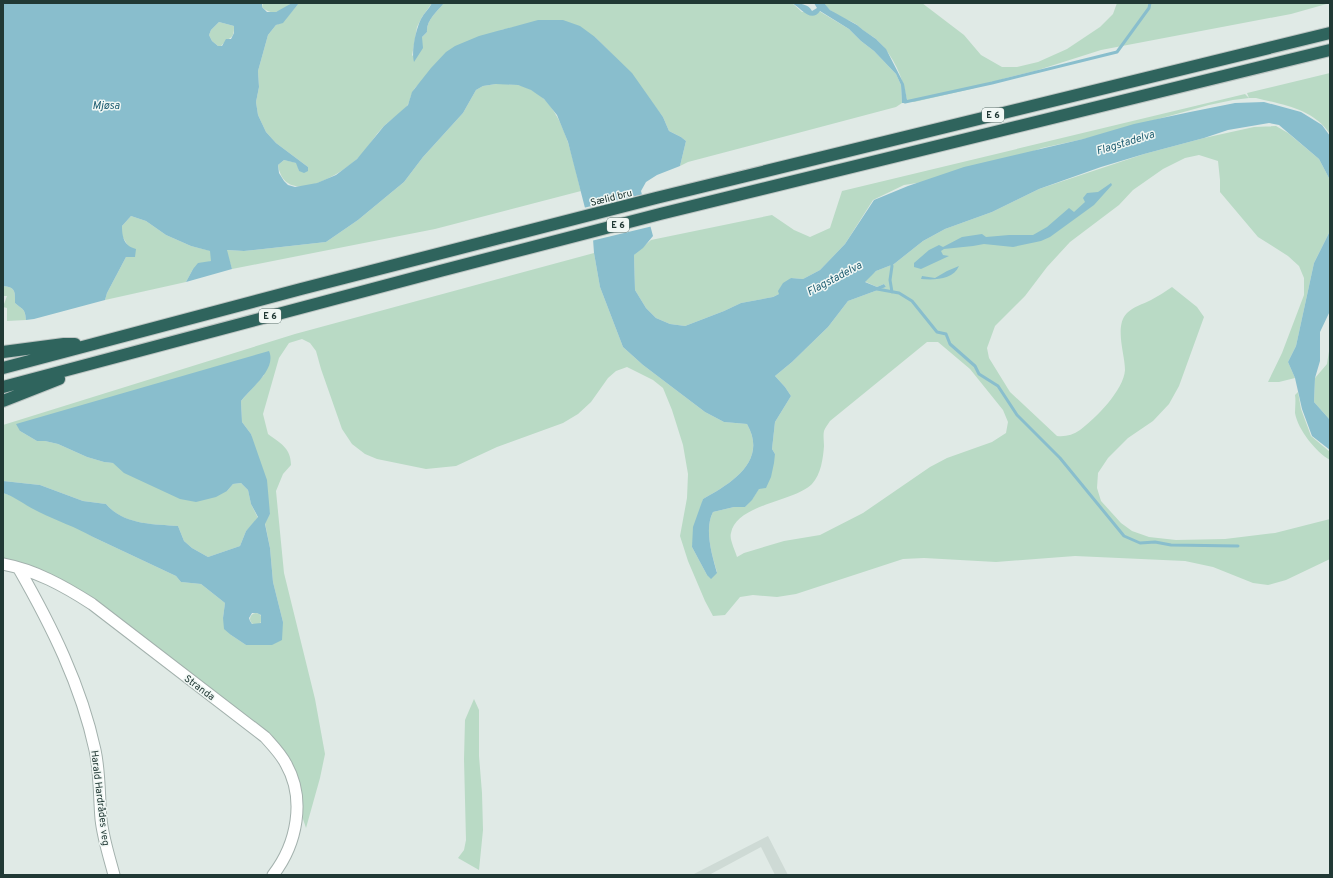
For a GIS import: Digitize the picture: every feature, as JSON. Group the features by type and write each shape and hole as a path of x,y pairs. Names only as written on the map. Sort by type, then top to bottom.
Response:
{"highway":[{"name":"Sælid bru","path":"96,343 300,288 656,198 1330,33"},
{"name":"E 6","path":"3,387 100,360 576,235 1330,50"},
{"name":"E 6","path":"3,352 64,344 96,343"},
{"name":"E 6","path":"3,368 96,343"},
{"name":"E 6","path":"3,401 76,373 100,360"}],"street":[{"name":"Stranda","path":"3,564 44,577 65,587 92,604 265,737 286,764 292,776 296,790 296,826 284,859 273,875"},
{"name":"Harald Hardrådes veg","path":"19,568 55,634 83,706 95,749 104,842 114,875"}],"shaded area":[{"path":"768,836 788,875 775,875 761,847 709,875 692,875"}],"green space":[{"path":"263,3 292,3 277,12 270,12 262,7"},
{"path":"299,3 432,3 417,27 412,56 422,48 422,37 427,32 428,24 432,16 444,3 792,3 802,12 819,11 849,29 874,51 896,74 901,85 902,103 896,107 688,162 680,166 686,141 669,131 663,117 651,101 612,54 595,37 524,25 501,30 421,82 413,90 409,103 405,109 384,126 357,159 338,173 326,180 313,184 301,186 291,185 283,178 278,165 284,160 297,163 299,171 308,167 276,143 266,132 258,115 256,102 259,87 258,71 268,35 276,25 283,22"},
{"path":"824,3 922,3 964,35 981,55 1002,67 1017,67 1038,62 1067,49 1100,27 1113,14 1117,3 1330,3 1291,14 1101,50 971,89 914,102 907,100 897,68 883,46 855,24 833,12"},
{"path":"219,22 234,26 234,33 221,46 218,46 212,41 209,35 211,30"},
{"path":"1330,73 1330,134 1315,119 1306,113 1277,103 1256,98 1249,98 1247,93"},
{"path":"496,84 518,85 533,91 545,101 555,113 569,144 581,191 435,229 232,269 226,250 244,251 326,242 358,220 404,182 423,157 463,113 476,90 483,86"},
{"path":"1245,94 1249,98 1209,105 1093,137 1042,148 1009,160 930,181 904,185 873,200 845,244 820,270 803,279 791,278 779,294 773,297 741,303 685,326 670,324 656,318 646,308 635,290 634,255 651,240 772,215 794,230 810,237 830,228 842,191"},
{"path":"1276,126 1288,133 1319,159 1330,180 1330,231 1314,263 1296,346 1288,362 1295,378 1279,382 1268,382 1282,353 1304,295 1304,278 1299,266 1288,256 1258,237 1220,192 1218,161 1199,155 1185,158 1163,169 1133,190 1119,205 1070,242 1047,267 1025,296 995,326 987,348 989,358 1010,392 1057,436 1066,436 1077,432 1086,425 1108,403 1120,386 1125,370 1121,340 1121,325 1127,313 1172,287 1197,307 1204,317 1179,386 1169,404 1153,421 1128,438 1108,458 1098,473 1097,488 1101,501 1121,523 1132,531 1149,537 1176,540 1225,539 1275,533 1330,519 1330,559 1286,580 1268,585 1253,583 1213,567 1185,561 1075,556 996,562 924,558 903,559 796,594 777,597 753,595 740,597 725,615 713,616 688,561 680,536 687,498 688,474 683,445 672,410 663,388 653,380 627,367 616,371 608,378 591,402 578,414 563,423 497,447 456,466 426,469 377,459 365,454 352,444 342,429 316,351 310,343 302,339 289,343 279,358 263,414 268,434 284,446 291,459 291,465 283,474 276,491 284,573 315,699 325,754 306,828 302,816 303,809 299,786 292,766 275,739 112,613 73,586 42,571 3,560 3,493 176,576 181,582 201,584 225,603 223,618 231,635 246,645 260,644 283,622 273,582 270,548 265,523 270,514 251,434 242,422 241,401 264,375 20,431 37,441 58,444 87,457 104,462 227,491 233,484 241,483 248,490 251,504 258,518 246,531 240,546 208,557 192,548 184,541 178,526 149,524 130,520 113,511 106,504 83,501 40,485 3,481 3,425 295,334 594,253 600,287 623,347 643,365 705,412 724,422 747,424 752,437 753,449 750,460 735,478 725,486 703,499 692,547 707,575 717,572 711,550 709,534 710,519 713,512 734,507 745,507 759,489 775,454 772,449 775,422 791,396 775,376 792,362 828,327 848,301 886,287 884,284 877,287 864,281 876,271 894,264 923,241 945,229 992,212 1039,189 1144,154 1204,138 1254,127","holes":["927,342 938,342 970,369 1003,410 1008,422 1006,433 992,442 947,458 930,467 863,513 820,535 784,541 744,553 737,557 731,541 731,533 735,523 754,509 804,490 815,480 822,461 824,431 830,421"]},
{"path":"131,216 146,221 166,235 191,246 211,251 211,261 193,269 186,282 105,300 107,293 126,257 135,257 122,236 122,226"},
{"path":"3,286 13,289 15,303 24,311 26,320 7,321 7,308 3,307 3,304 7,296 3,296"},
{"path":"1330,345 1330,420 1314,402 1315,378 1327,364"},
{"path":"1298,392 1301,409 1311,436 1330,452 1330,460 1319,452 1308,440 1297,420 1295,413 1295,395"},
{"path":"254,613 258,613 262,619 258,625 254,625 250,621 250,617"},
{"path":"474,699 479,710 479,756 482,793 483,830 479,870 458,858 464,850 466,840 464,759 465,720"}],"water":[{"path":"3,3 262,3 262,7 267,12 276,12 292,3 299,3 283,23 276,25 268,35 258,71 259,87 256,102 258,115 266,132 276,143 308,167 308,171 304,173 299,171 296,163 284,160 278,165 279,173 284,181 288,185 295,187 317,183 336,175 357,159 384,126 408,105 412,92 431,68 446,52 455,46 479,36 538,20 563,20 580,26 595,37 632,73 663,117 669,131 686,141 680,166 657,175 646,182 641,191 653,236 643,248 634,255 635,290 646,308 656,318 670,324 685,326 741,303 773,297 779,294 778,291 783,283 791,278 803,279 820,270 845,244 874,200 908,186 964,167 1083,139 1134,124 1235,103 1264,102 1301,112 1322,125 1330,136 1330,180 1319,159 1279,125 1269,123 1228,130 1101,167 1039,189 992,212 945,229 923,241 894,264 876,271 865,282 877,287 884,284 886,287 848,301 828,327 792,362 775,376 791,396 775,422 772,449 775,454 771,477 766,488 759,489 752,500 745,507 734,507 713,512 710,519 709,534 711,550 717,573 711,579 707,575 692,547 693,527 703,499 725,486 735,478 750,460 753,449 752,437 747,424 724,422 705,412 643,365 623,347 600,287 593,239 568,142 557,115 544,99 531,90 518,85 496,84 483,86 476,90 463,113 423,157 404,182 358,220 326,242 244,251 227,250 232,269 186,282 198,263 211,261 210,251 191,246 166,235 146,221 131,216 122,226 122,230 126,243 132,248 136,249 135,257 126,257 107,293 105,300 26,320 24,311 15,303 13,289 3,286","holes":["219,22 234,26 234,33 231,39 226,39 222,46 218,46 212,41 209,35 211,30"]},
{"path":"432,3 444,3 430,20 427,32 422,37 423,48 414,62 414,40 417,28 422,17"},
{"path":"792,3 806,5 812,11 817,8 814,3 824,3 830,10 857,25 876,39 886,49 904,84 907,100 905,103 902,103 901,85 896,74 874,51 849,29 820,11 817,15 809,15"},
{"path":"1111,183 1112,185 1094,205 1050,237 1041,241 1013,247 984,244 944,249 941,251 943,255 949,256 921,269 914,267 914,263 929,250 939,245 943,247 962,237 982,234 986,237 1033,235 1047,227 1069,208 1074,212 1085,202 1083,198 1087,193 1098,192"},
{"path":"1330,231 1330,311 1320,332 1320,361 1315,378 1314,402 1330,420 1330,450 1312,436 1302,409 1295,378 1288,362 1296,346 1314,263"},
{"path":"959,266 956,271 948,277 938,279 921,279 922,276 935,278"},
{"path":"269,351 271,358 266,371 262,378 241,401 242,422 251,434 267,480 270,514 265,524 270,548 273,582 283,622 282,640 272,645 246,645 224,629 223,618 225,603 201,584 181,582 176,576 39,512 3,493 3,481 40,485 83,501 106,504 113,511 130,520 149,524 178,526 184,541 192,548 208,557 240,546 246,531 258,517 251,504 248,490 241,483 233,484 227,491 216,497 196,502 180,499 124,473 113,463 87,457 58,444 37,441 20,431 16,424","holes":["252,613 261,615 261,623 252,624 249,618"]}],"pier":[{"path":"644,194 653,226 591,241 583,208"}],"waterway":[{"path":"905,100 905,102 992,83 1117,52 1149,8 1150,3"},
{"path":"891,262 892,266 890,280 892,292"},
{"path":"877,289 899,293 912,301 937,332 946,334 950,344 975,366 979,374 998,386 1017,415 1060,458 1124,536 1140,543 1155,542 1171,545 1238,546"}],"water label":[{"name":"Mjøsa","path":"106,105"},
{"name":"Flagstadelva","path":"1125,142"},
{"name":"Flagstadelva","path":"834,278"}]}
